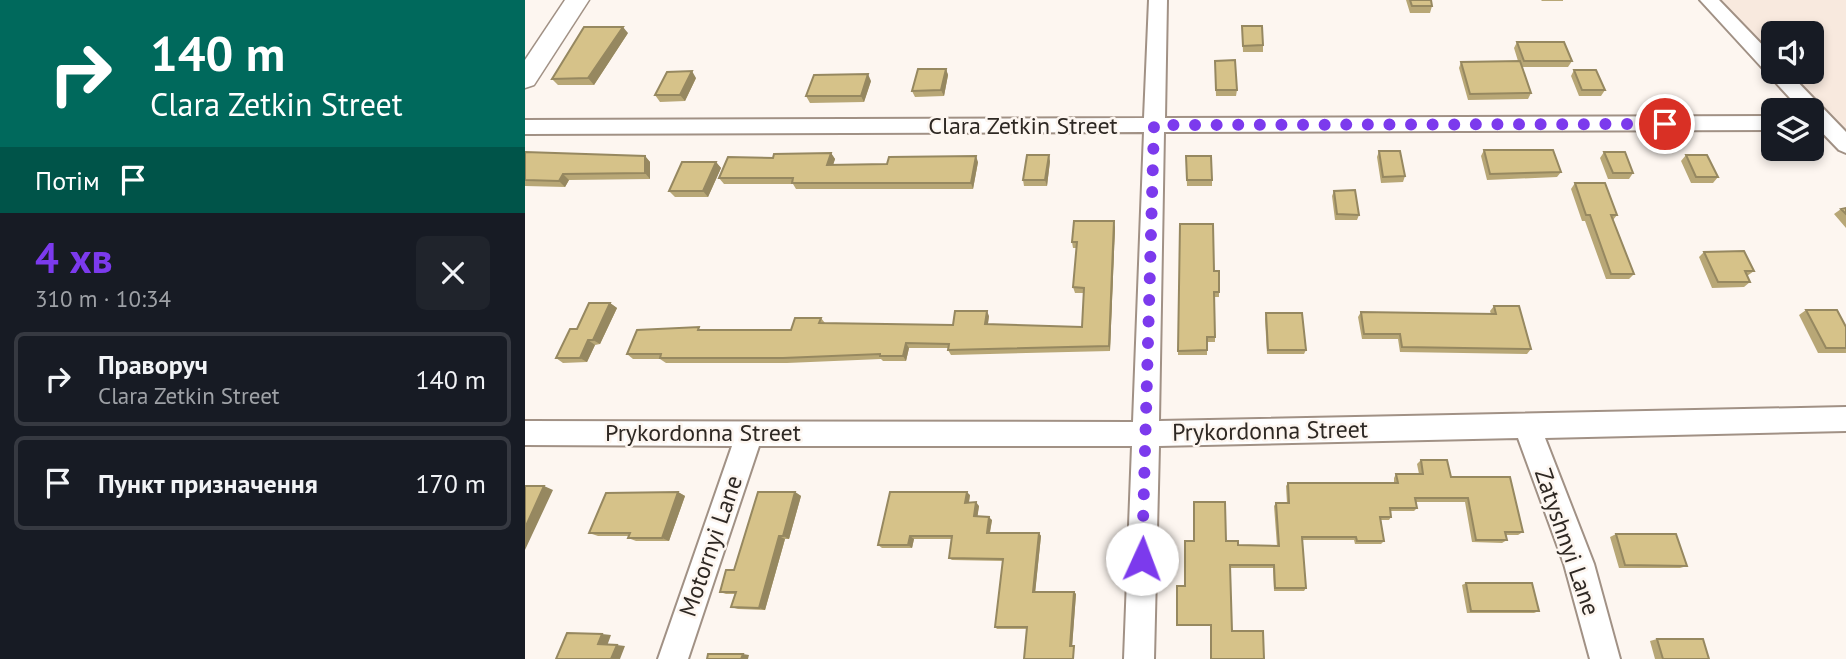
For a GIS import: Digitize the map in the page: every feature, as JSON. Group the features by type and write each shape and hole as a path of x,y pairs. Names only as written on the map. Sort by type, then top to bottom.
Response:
{"street":[{"path":"525,79 577,0"},
{"path":"1139,659 1158,0"},
{"path":"1709,0 1761,55"},
{"path":"1787,84 1798,98"},
{"name":"Clara Zetkin Street","path":"525,127 1761,123"},
{"path":"1824,128 1846,145"},
{"name":"Prykordonna Street","path":"525,433 1145,434 1846,419"},
{"name":"Zatyshnyi Lane","path":"1527,426 1579,564 1605,659"},
{"name":"Motornyi Lane","path":"673,659 750,433"}],"shaded area":[{"path":"1720,0 1846,0 1846,130 1824,108 1824,98 1815,98 1801,84 1824,84 1824,21 1761,21 1761,43"}],"building":[{"path":"1410,0 1431,0 1432,6 1412,6"},
{"path":"1242,26 1262,26 1263,45 1243,46"},
{"path":"584,27 623,27 588,78 552,79"},
{"path":"1517,42 1564,42 1572,61 1524,61"},
{"path":"1235,60 1237,90 1216,90 1215,61"},
{"path":"1520,61 1531,93 1470,94 1461,62"},
{"path":"918,69 946,69 941,90 912,91"},
{"path":"1574,70 1596,70 1605,90 1582,90"},
{"path":"692,71 680,95 655,95 667,72"},
{"path":"868,74 861,96 806,96 814,75"},
{"path":"1484,150 1553,150 1561,172 1490,174"},
{"path":"1379,151 1400,151 1405,176 1383,177"},
{"path":"525,152 645,156 645,173 563,174 559,181 525,180"},
{"path":"1604,152 1625,152 1633,173 1613,173"},
{"path":"831,153 827,165 887,164 889,157 976,156 971,183 792,183 793,178 719,178 728,157 773,158 774,154"},
{"path":"1027,155 1049,155 1045,180 1023,180"},
{"path":"1686,155 1707,155 1718,177 1696,177"},
{"path":"1186,156 1211,156 1212,180 1187,180"},
{"path":"682,162 716,162 703,191 669,191"},
{"path":"1575,183 1605,183 1617,215 1611,215 1634,274 1611,274 1590,215 1586,215"},
{"path":"1355,190 1359,215 1337,214 1334,191"},
{"path":"1074,221 1114,221 1109,346 948,350 949,344 906,343 903,356 880,354 783,358 660,358 661,354 627,354 637,330 699,327 698,330 791,330 795,318 821,318 819,323 953,325 955,311 987,311 985,324 1082,327 1084,288 1073,287 1077,242 1072,242"},
{"path":"1180,224 1213,224 1214,271 1219,271 1219,292 1214,292 1215,337 1207,337 1207,350 1178,351"},
{"path":"1744,251 1754,271 1745,271 1750,282 1718,282 1704,252"},
{"path":"589,303 610,303 593,340 588,340 580,358 556,358 570,329 577,329"},
{"path":"1494,306 1519,306 1531,349 1402,347 1400,334 1364,334 1361,312 1496,314"},
{"path":"1806,310 1837,310 1846,327 1846,348 1826,348"},
{"path":"1266,313 1302,313 1306,350 1268,350"},
{"path":"1421,460 1447,460 1451,477 1510,477 1523,532 1505,532 1507,540 1476,540 1468,498 1415,498 1417,508 1390,508 1391,517 1380,517 1384,541 1357,541 1356,537 1302,537 1306,588 1275,588 1274,565 1230,565 1232,631 1263,631 1264,659 1211,659 1211,625 1177,625 1177,586 1185,586 1185,541 1194,541 1194,502 1225,502 1226,541 1238,541 1238,545 1279,546 1276,503 1289,503 1288,483 1398,483 1396,474 1423,474"},
{"path":"525,486 544,486 525,528"},
{"path":"678,492 662,538 628,538 630,533 589,533 606,493"},
{"path":"758,492 795,492 783,536 779,536 759,608 731,607 736,592 720,592 726,570 734,570"},
{"path":"890,492 967,492 965,503 976,502 974,516 989,517 987,533 1039,533 1033,592 1074,592 1070,646 1074,646 1073,659 1024,659 1027,627 995,627 1003,559 949,558 952,536 910,536 908,545 878,545"},
{"path":"1616,534 1676,534 1687,566 1625,565"},
{"path":"1466,583 1532,583 1539,611 1471,611"},
{"path":"567,633 602,634 598,644 617,645 611,659 556,659"},
{"path":"1657,639 1703,639 1709,659 1663,659"},
{"path":"708,654 743,654 741,659 707,659"}],"route":[{"path":"1142,559 1154,125 1665,124"}]}
